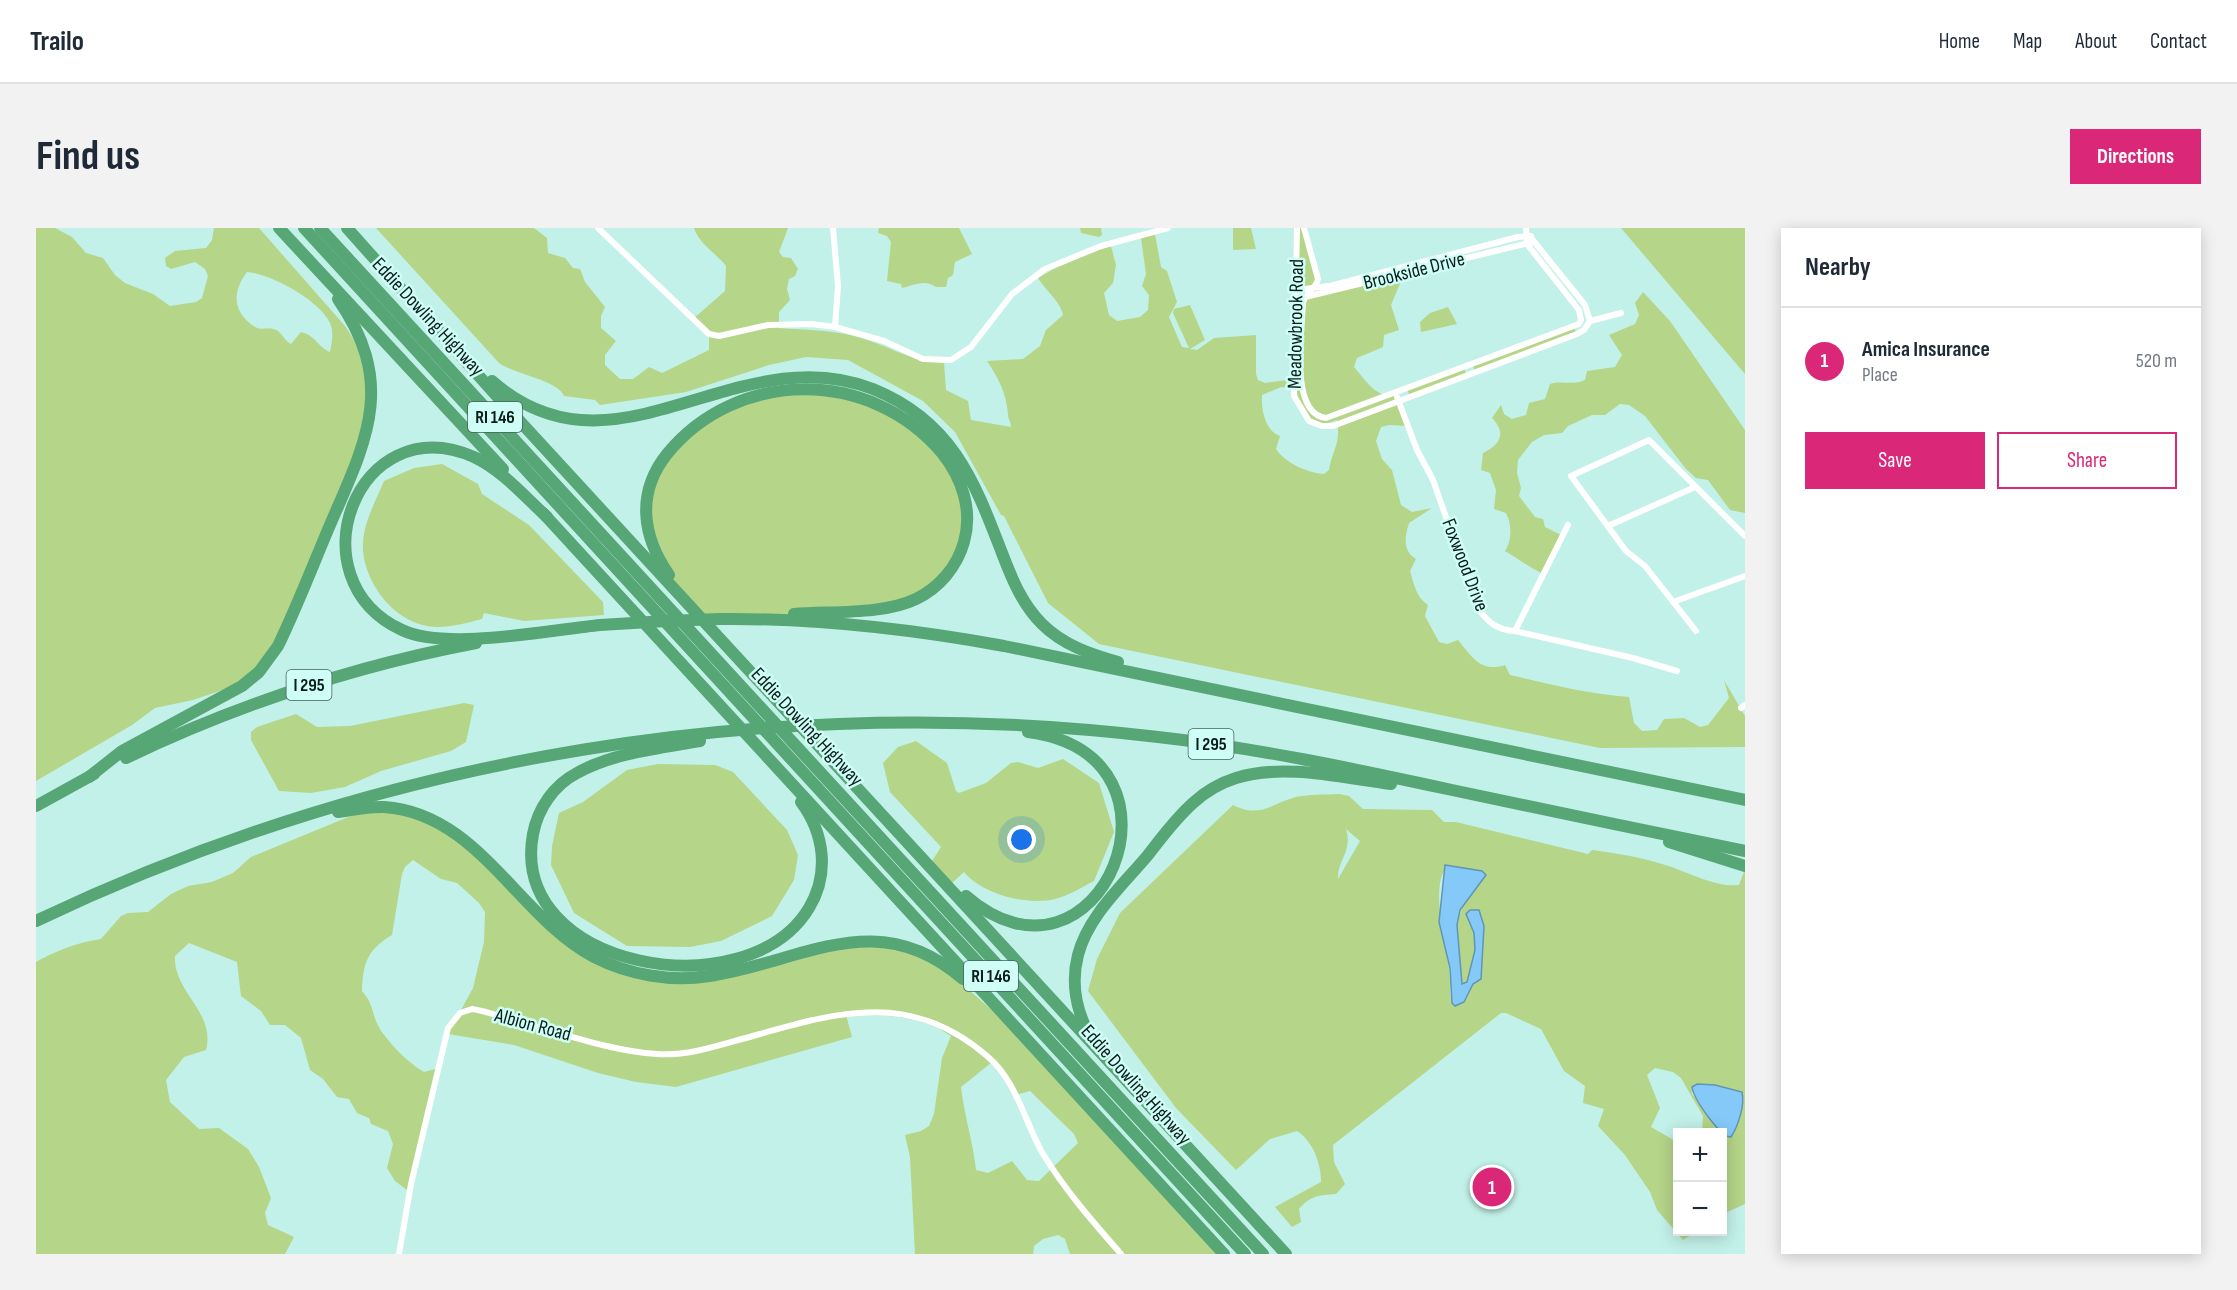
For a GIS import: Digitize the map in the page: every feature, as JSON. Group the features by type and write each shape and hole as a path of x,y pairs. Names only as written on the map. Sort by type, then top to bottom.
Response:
{"highway":[{"path":"279,228 1224,1254"},
{"name":"Eddie Dowling Highway","path":"304,228 1245,1254"},
{"name":"Eddie Dowling Highway","path":"320,228 1263,1254"},
{"path":"346,228 1284,1254"},
{"path":"89,777 122,751 242,686 264,666 284,632 362,449 371,411 371,383 362,344 345,309 311,262"},
{"path":"429,321 511,396 543,414 571,421 619,419 749,385 789,377 832,379 884,394 923,418 960,458 976,487 1017,590 1034,615 1050,631 1088,653 1220,691"},
{"path":"694,610 655,552 646,527 646,504 651,481 664,458 692,429 719,411 740,400 778,390 816,389 844,393 868,400 899,416 930,441 950,465 965,500 965,538 951,570 928,592 906,603 888,607 717,619"},
{"path":"547,517 501,476 477,459 441,449 414,451 381,466 358,491 347,522 346,560 355,584 369,606 390,624 417,636 448,638 488,636 602,625"},
{"name":"I 295","path":"36,806 89,777 202,724 333,678 468,645 602,625 717,619 840,623 941,635 1745,800"},
{"path":"908,844 979,907 1001,919 1027,924 1051,922 1082,909 1106,885 1118,860 1122,832 1119,804 1107,778 1089,756 1066,742 1049,736 946,722"},
{"name":"I 295","path":"722,735 816,725 946,722 1083,729 1191,741 1299,758 1745,851"},
{"path":"722,735 603,762 574,774 552,794 537,821 532,842 532,861 536,881 544,898 568,925 592,942 619,955 649,963 678,967 705,965 742,957 770,944 794,927 808,910 818,888 822,864 821,846 808,812 768,757"},
{"path":"36,921 168,863 299,817 485,767 567,752 722,735"},
{"path":"1109,1062 1088,1032 1079,1009 1074,982 1078,953 1089,926 1101,910 1180,816 1201,796 1227,781 1267,772 1318,775 1472,794"},
{"path":"299,817 383,807 409,811 434,821 468,843 569,941 604,962 646,975 677,978 716,975 847,941 887,941 910,947 953,970 1031,1043"},
{"path":"1593,819 1745,866"}],"street":[{"path":"598,228 705,331 719,336 768,325 835,327 884,341 923,359 934,361 951,360 971,348 1012,294 1045,269 1101,246 1168,228"},
{"path":"833,228 838,286 835,327"},
{"name":"Meadowbrook Road","path":"1298,228 1294,396 1305,416 1315,425 1327,427 1339,423 1579,333 1590,321"},
{"name":"Meadowbrook Road","path":"1304,228 1318,279 1316,285 1304,297 1302,395 1309,409 1319,417 1336,416"},
{"path":"1339,423 1336,416 1574,327 1581,320 1579,310 1529,239 1526,228"},
{"path":"1529,239 1533,228"},
{"path":"1529,239 1585,305 1590,321 1621,313"},
{"name":"Brookside Drive","path":"1296,294 1529,239"},
{"name":"Brookside Drive","path":"1296,294 1304,297 1529,239"},
{"path":"1467,367 1470,374"},
{"name":"Foxwood Drive","path":"1396,393 1417,450 1433,480 1478,609 1489,623 1501,631 1515,631 1634,658 1677,671"},
{"path":"1696,631 1645,566 1626,551 1571,476 1649,440 1745,537"},
{"path":"1608,526 1695,487"},
{"path":"1515,631 1568,525"},
{"path":"1674,602 1745,576"},
{"name":"Albion Road","path":"399,1254 413,1174 447,1033 450,1024 460,1013 476,1010 612,1047 660,1054 708,1049 823,1016 851,1011 884,1011 921,1020 959,1036 988,1057 1011,1084 1033,1135 1053,1170 1121,1254"}],"green space":[{"path":"36,228 55,228 72,237 86,253 103,258 115,275 125,283 153,294 170,306 196,302 202,298 208,276 205,269 195,262 171,269 166,266 165,258 175,251 206,248 212,240 214,228 259,228 345,326 355,342 359,341 372,409 280,644 246,682 193,700 155,708 132,725 36,781","holes":["247,272 281,283 305,297 324,314 332,330 330,352 301,332 291,344 275,330 258,328 247,321 238,308 237,294"]},
{"path":"376,228 534,228 547,238 548,253 565,258 573,268 580,269 585,282 605,307 601,316 601,328 616,341 605,355 605,365 620,379 633,379 649,367 662,373 709,350 709,333 693,319 725,291 726,266 704,244 694,228 788,228 779,252 783,257 791,258 798,269 795,276 789,279 787,289 790,300 779,312 779,328 845,334 866,339 909,356 944,363 946,390 968,401 971,420 1011,427 1004,393 987,361 1023,359 1040,346 1046,330 1063,315 1059,305 1038,278 1071,259 1111,246 1116,265 1113,283 1104,293 1109,315 1117,321 1140,317 1148,310 1149,295 1142,286 1146,274 1141,238 1155,234 1161,267 1167,271 1177,302 1169,317 1182,347 1189,348 1173,313 1174,309 1190,305 1205,340 1190,349 1197,350 1214,338 1256,335 1256,374 1258,380 1265,383 1296,379 1297,295 1443,257 1445,263 1404,274 1391,305 1399,330 1384,335 1383,347 1357,358 1354,367 1373,389 1384,395 1398,395 1409,426 1381,427 1376,441 1382,459 1392,470 1401,505 1412,512 1432,508 1409,523 1406,543 1408,552 1416,559 1410,571 1414,585 1418,594 1428,605 1425,616 1439,642 1447,644 1458,640 1478,662 1490,667 1505,665 1510,675 1583,691 1629,697 1634,723 1642,731 1657,730 1664,719 1684,718 1700,727 1708,725 1729,698 1724,680 1745,716 1745,747 1600,748 1099,644 1048,603 1004,516 1001,515 955,432 923,401 848,360 806,357 769,365 686,392 600,405 595,400 564,396 560,390 545,381 499,363","holes":["1281,387 1296,388 1298,398 1311,419 1324,424 1337,420 1337,441 1329,470 1324,474 1311,472 1285,459 1276,449 1280,436 1267,425 1265,419 1262,395"]},
{"path":"879,228 959,228 972,254 955,262 953,275 948,278 946,287 924,283 902,288 901,284 887,281 891,242 887,236 878,233"},
{"path":"1080,228 1101,228 1102,235 1099,237 1081,233"},
{"path":"1233,228 1251,228 1256,249 1233,250"},
{"path":"1297,228 1304,228 1318,279 1314,286 1305,288 1299,282"},
{"path":"1621,228 1745,228 1745,374"},
{"path":"1643,292 1670,321 1745,430 1745,513 1730,510 1708,480 1696,478 1686,469 1645,416 1629,405 1620,404 1605,415 1592,415 1568,426 1562,433 1544,435 1532,442 1518,460 1517,473 1521,488 1519,496 1535,517 1543,519 1545,527 1561,535 1543,574 1505,551 1510,537 1508,517 1506,513 1494,509 1496,490 1490,473 1481,470 1483,453 1494,446 1500,438 1497,423 1492,418 1501,405 1504,414 1512,419 1526,415 1529,403 1545,399 1550,384 1580,382 1585,380 1587,371 1615,367 1622,355 1609,335 1635,324 1639,315 1635,303"},
{"path":"1448,307 1457,324 1421,332 1420,322 1430,313"},
{"path":"1574,327 1577,334 1475,372 1473,365"},
{"path":"1464,368 1467,376 1410,397 1407,389"},
{"path":"829,392 900,418 956,474 968,529 939,588 876,611 719,617 696,612 670,577 647,513 662,464 696,430 733,407 778,393"},
{"path":"442,464 478,484 482,494 529,525 603,602 604,615 524,621 484,613 482,619 435,627 408,619 389,605 374,585 365,563 363,542 369,515 384,481 414,468"},
{"path":"464,703 474,705 466,742 451,751 381,771 345,787 311,793 279,791 251,740 251,732 257,727 296,714 317,727 350,726"},
{"path":"916,741 947,763 956,791 959,793 986,783 1011,763 1018,762 1038,768 1063,759 1099,783 1114,832 1094,881 1065,896 1044,901 1019,899 993,892 972,880 964,872 951,884 930,864 941,847 890,792 883,763 898,747"},
{"path":"658,764 715,765 733,772 787,830 798,855 794,880 772,916 721,941 690,947 627,946 574,913 551,865 552,846 559,813 583,802 627,770"},
{"path":"1349,796 1363,809 1432,810 1444,822 1456,822 1588,854 1592,850 1636,857 1720,884 1739,885 1745,869 1745,1204 1727,1212 1727,1134 1730,1134 1741,1111 1743,1097 1693,1087 1692,1094 1717,1128 1702,1128 1703,1116 1681,1078 1673,1072 1655,1068 1647,1075 1660,1108 1651,1127 1673,1140 1673,1228 1657,1210 1650,1192 1625,1155 1598,1126 1604,1109 1583,1103 1585,1086 1564,1071 1541,1029 1506,1013 1501,1013 1333,1145 1334,1162 1345,1184 1336,1194 1320,1196 1307,1201 1299,1209 1301,1222 1292,1227 1275,1207 1321,1182 1318,1161 1303,1135 1297,1131 1270,1139 1236,1170 1176,1108 1088,991 1097,959 1120,913 1233,805 1242,809 1266,809 1296,797","holes":["1346,829 1360,841 1338,879 1338,872 1348,844","1448,866 1478,875 1459,916 1455,1003 1451,1002 1449,968 1440,915 1442,874"]},
{"path":"395,811 451,832 564,940 667,980 874,943 935,960 995,1013 1222,1254 1070,1254 1065,1239 1058,1235 1043,1239 1034,1246 1033,1254 915,1254 910,1157 905,1135 921,1131 929,1126 934,1114 942,1058 951,1036 940,1029 914,1020 887,1016 846,1015 852,1037 676,1087 636,1082 598,1073 514,1045 448,1034 473,988 484,942 485,912 479,903 457,883 441,879 413,860 405,867 402,874 392,935 377,946 368,958 362,991 370,1002 379,1027 396,1049 424,1072 439,1068 411,1193 395,1181 387,1168 393,1144 388,1131 371,1124 369,1118 357,1113 349,1099 337,1097 323,1079 310,1070 301,1038 285,1025 270,1025 261,1011 241,996 237,962 189,943 175,956 176,969 180,981 205,1024 206,1050 184,1057 166,1080 170,1102 199,1129 219,1128 248,1149 259,1167 271,1198 265,1213 268,1225 294,1237 285,1254 36,1254 36,962 67,948 101,939 121,916 128,913 148,912 171,894 188,886 212,882 233,873 251,857 358,813","holes":["991,1063 1011,1086 1015,1095 1030,1091 1074,1134 1078,1143 1039,1181 1027,1180 1012,1161 988,1173 976,1170 961,1087"]}],"water":[{"path":"1445,865 1482,871 1486,875 1460,910 1457,925 1462,984 1467,982 1475,950 1474,933 1466,914 1470,910 1479,910 1484,926 1481,979 1473,984 1464,1002 1455,1006 1452,1003 1450,968 1439,922"},
{"path":"1697,1084 1715,1085 1742,1092 1743,1103 1740,1116 1731,1137 1727,1136 1727,1128 1718,1128 1715,1125 1703,1109 1692,1087"}],"place":[{"name":"Amica Insurance","path":"1492,1187"}]}
